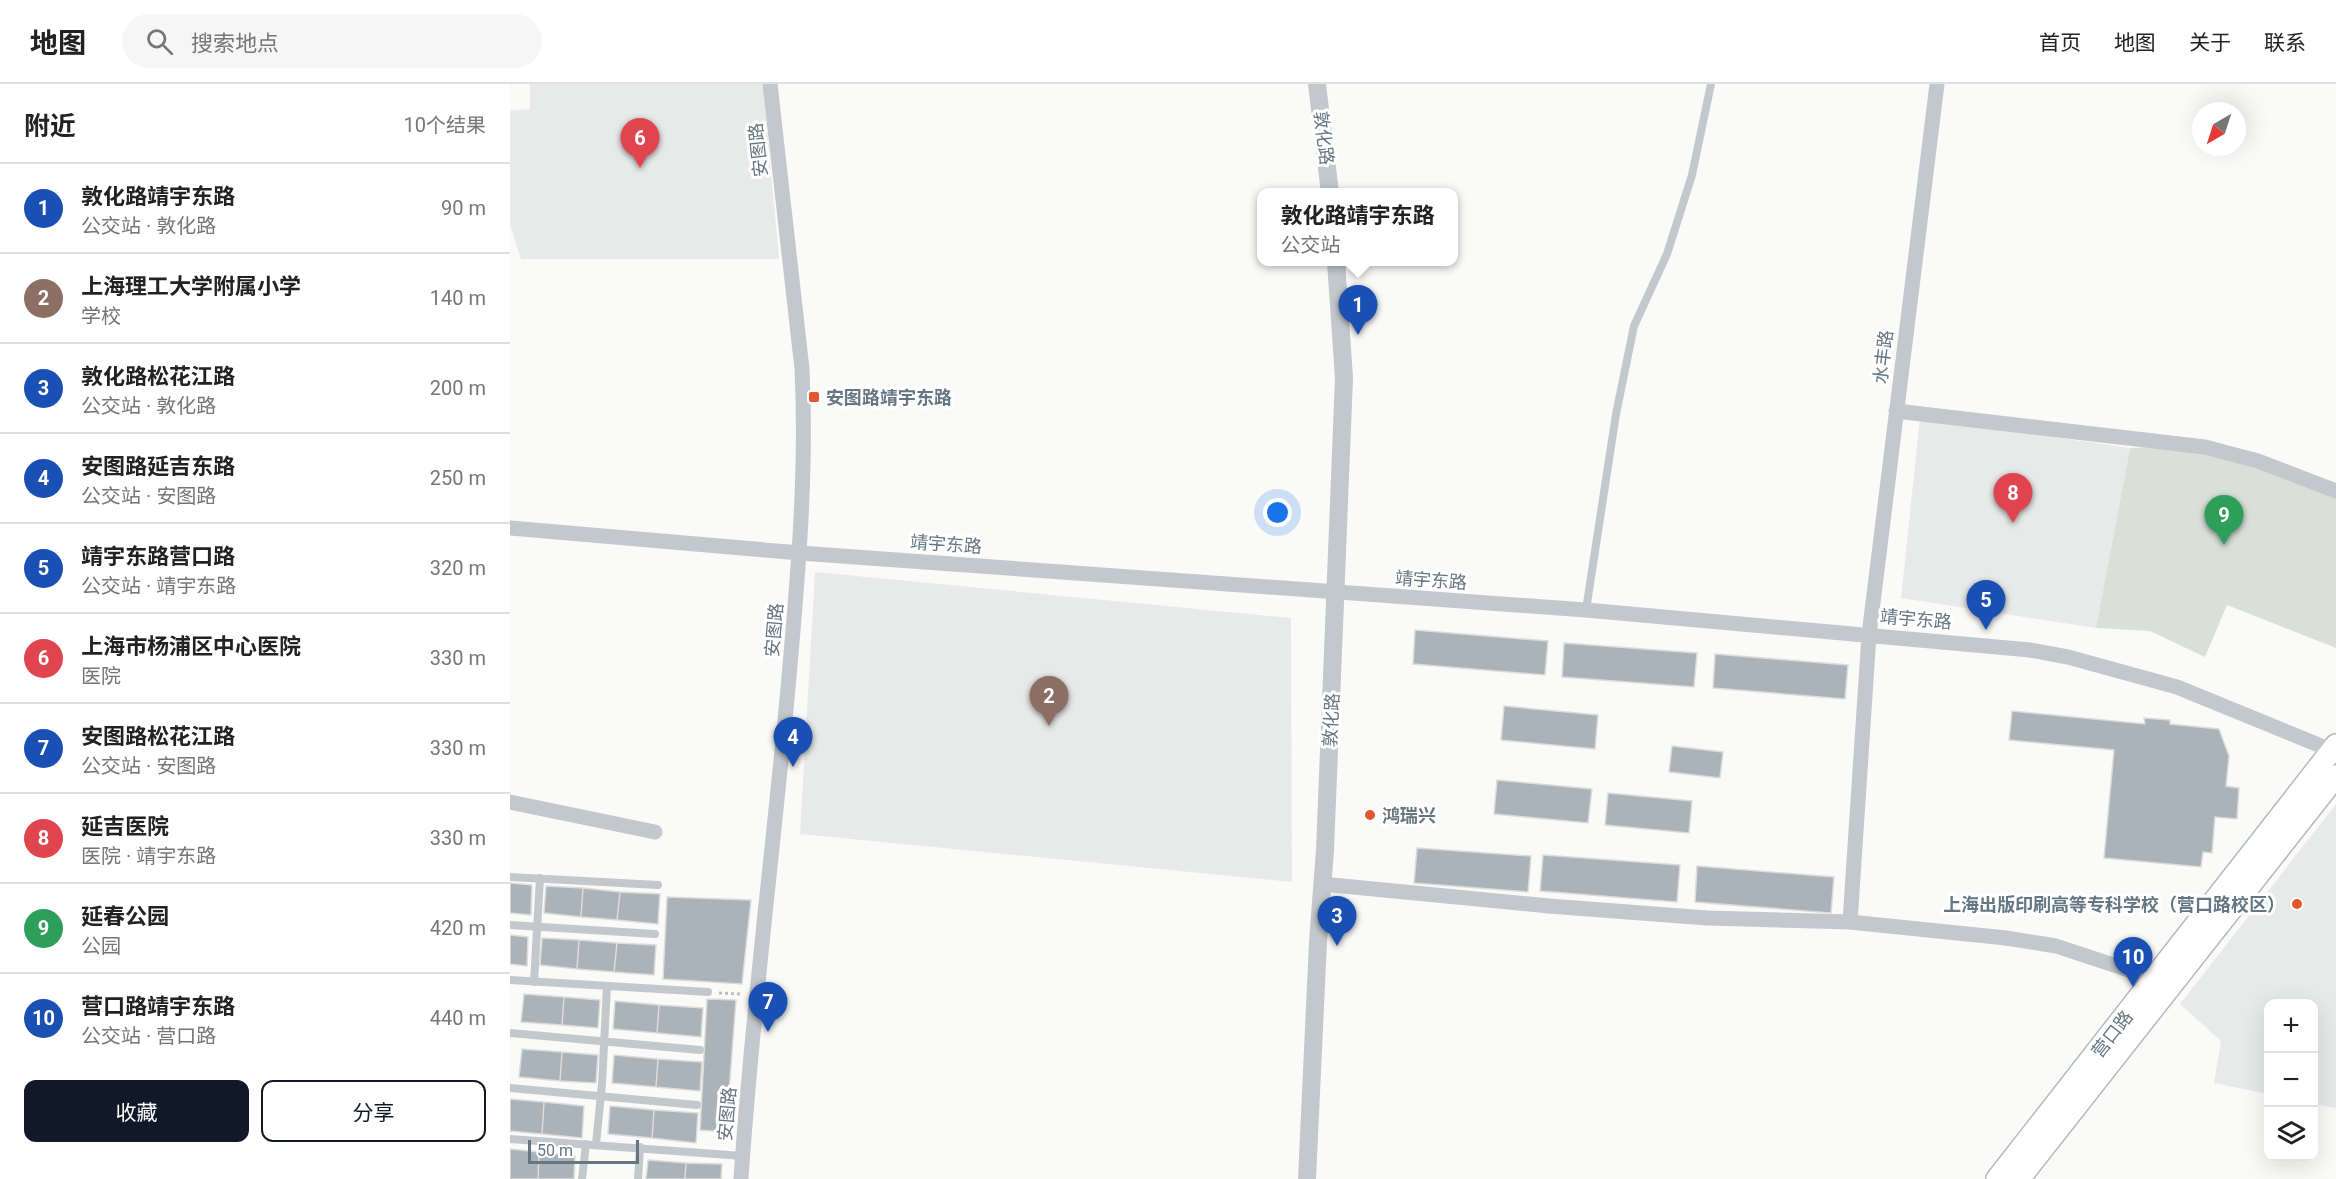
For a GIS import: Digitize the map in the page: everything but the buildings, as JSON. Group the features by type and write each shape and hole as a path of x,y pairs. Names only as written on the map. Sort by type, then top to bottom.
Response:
{"main road":[{"name":"营口路","path":"1997,1179 2335,749"},
{"name":"营口路","path":"2019,1179 2336,776"}],"street":[{"name":"安图路","path":"741,1179 756,995 781,764 800,553 804,412 802,369 770,84"},
{"name":"敦化路","path":"1317,84 1330,188"},
{"name":"水丰路","path":"1850,922 1869,634 1937,84"},
{"name":"敦化路","path":"1307,1179 1337,593 1344,378 1336,266"},
{"path":"1896,411 2205,447 2258,461 2336,491"},
{"name":"靖宇东路","path":"510,528 800,553 1586,610 2030,650 2068,657 2177,687 2335,749"},
{"path":"510,802 655,832"},
{"path":"1322,884 1549,906 1707,918 1850,922 2006,938 2056,946 2153,978"}],"lane":[{"path":"1586,610 1616,414 1634,326 1667,254 1692,175 1711,84"},
{"path":"510,877 658,885"},
{"path":"534,982 540,878"},
{"path":"510,924 656,934"},
{"path":"510,980 708,993"},
{"path":"596,1144 607,986"},
{"path":"510,1034 700,1050"},
{"path":"510,1088 697,1105"},
{"path":"510,1139 743,1156"},
{"path":"582,1179 586,1144"},
{"path":"638,1179 640,1148"}],"path":[{"path":"708,993 756,995"}],"shaded area":[{"path":"530,84 763,84 779,259 521,259 510,225 510,111 530,109"},
{"path":"1920,418 2130,448 2096,628 1901,598"},
{"path":"2179,447 2336,486 2336,648 2227,605 2205,657 2150,631 2096,628 2130,448"},
{"path":"815,572 1291,618 1292,882 800,834"},
{"name":"上海出版印刷高等专科学校（营口路校区）","path":"2336,804 2336,1108 2318,1105 2318,999 2264,999 2264,1093 2214,1083 2221,1041 2180,1004"}],"place":[{"name":"上海市杨浦区中心医院","path":"640,168"},
{"name":"敦化路靖宇东路","path":"1358,335"},
{"name":"安图路靖宇东路","path":"814,397"},
{"name":"延吉医院","path":"2013,523"},
{"name":"延春公园","path":"2224,545"},
{"name":"靖宇东路营口路","path":"1986,630"},
{"name":"上海理工大学附属小学","path":"1049,726"},
{"name":"安图路延吉东路","path":"793,767"},
{"name":"鸿瑞兴","path":"1370,815"},
{"name":"上海出版印刷高等专科学校（营口路校区）","path":"2297,904"},
{"name":"敦化路松花江路","path":"1337,946"},
{"name":"营口路靖宇东路","path":"2133,987"},
{"name":"安图路松花江路","path":"768,1032"}]}
